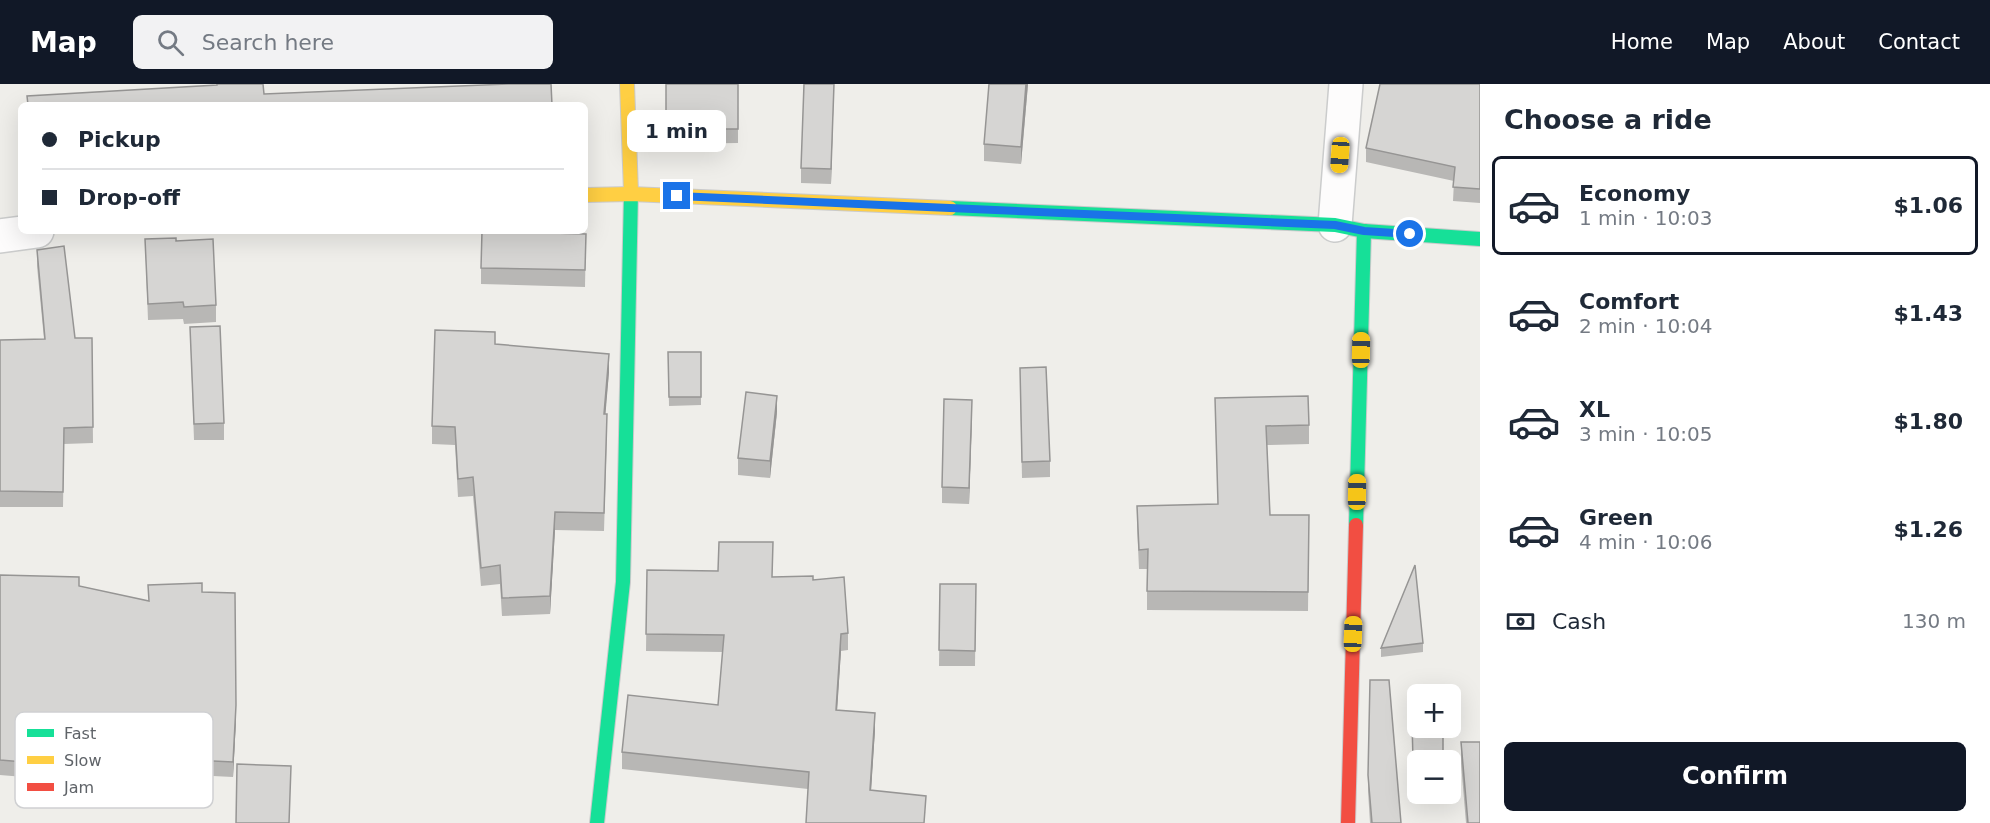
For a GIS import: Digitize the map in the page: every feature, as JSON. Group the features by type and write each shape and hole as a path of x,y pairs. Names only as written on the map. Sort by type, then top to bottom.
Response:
{"street":[{"path":"597,823 623,582 631,194 627,84"},
{"path":"1346,84 1349,228 1348,823"},
{"path":"588,195 631,194 1349,228 1480,239"},
{"path":"0,236 18,234"}],"building":[{"path":"263,84 264,94 551,84 552,102 28,102 27,96"},
{"path":"666,84 738,84 738,129 666,129"},
{"path":"804,84 834,84 831,169 801,168"},
{"path":"989,84 1026,84 1021,147 984,144"},
{"path":"1380,84 1480,84 1480,189 1453,187 1455,167 1366,148"},
{"path":"482,234 586,234 585,270 481,268"},
{"path":"176,238 176,241 213,239 216,305 184,307 183,302 148,304 145,239"},
{"path":"64,246 75,338 92,338 93,427 64,428 63,492 0,491 0,340 45,339 37,250"},
{"path":"220,326 224,423 194,424 190,327"},
{"path":"435,330 495,332 495,344 609,354 604,414 607,414 604,513 555,512 550,596 502,598 500,565 481,568 473,477 458,479 455,427 432,426"},
{"path":"668,352 701,352 701,397 669,397"},
{"path":"1046,367 1050,461 1022,462 1020,368"},
{"path":"746,392 777,396 770,461 738,458"},
{"path":"1308,396 1309,425 1266,426 1270,515 1309,515 1308,592 1147,591 1148,549 1139,550 1137,506 1218,504 1215,398"},
{"path":"944,399 972,400 969,488 942,487"},
{"path":"719,542 773,542 772,577 813,576 813,580 844,577 848,633 841,634 836,710 875,713 870,790 926,796 924,823 806,823 809,772 622,752 628,695 718,705 724,635 646,634 647,570 718,571"},
{"path":"1415,565 1423,643 1381,648"},
{"path":"0,575 79,577 79,586 149,601 148,585 202,583 202,592 235,593 236,705 233,762 213,761 213,712 15,712 15,761 0,760"},
{"path":"940,584 976,584 975,651 939,650"},
{"path":"1370,680 1389,680 1401,823 1372,823 1368,775"},
{"path":"1412,738 1443,738 1443,750 1413,750"},
{"path":"1461,742 1480,742 1480,823 1468,823"},
{"path":"237,764 291,766 289,823 236,823"}],"traffic: fast":[{"path":"597,823 623,582 631,192"},
{"path":"950,208 1335,225 1364,231 1480,239"},
{"path":"1356,525 1364,231"}],"traffic: slow":[{"path":"627,84 631,192"},
{"path":"588,195 631,194 950,208"}],"traffic: jam":[{"path":"1348,823 1356,525"}],"route":[{"path":"677,196 1335,225 1364,231 1410,234"}]}
